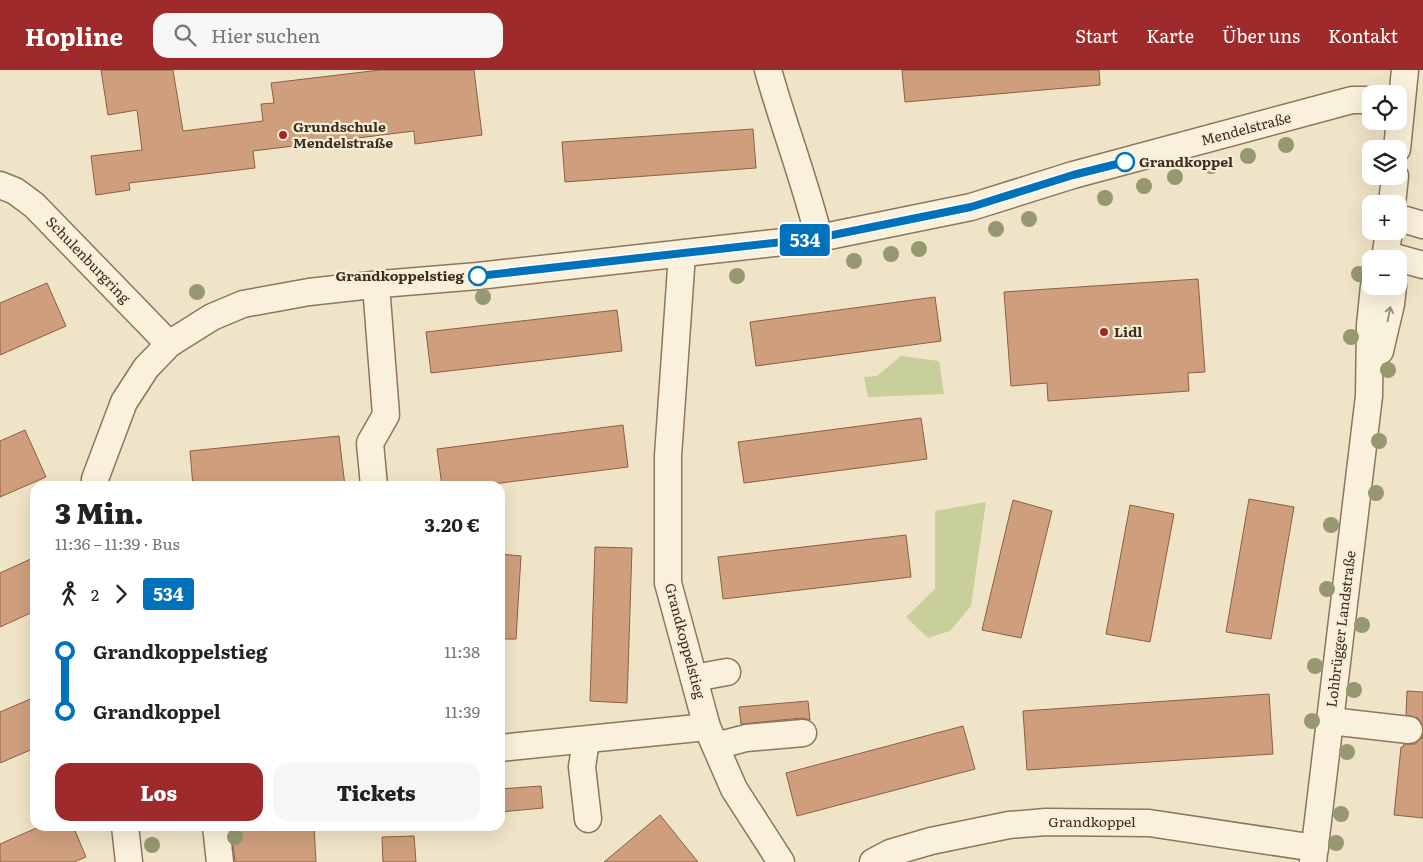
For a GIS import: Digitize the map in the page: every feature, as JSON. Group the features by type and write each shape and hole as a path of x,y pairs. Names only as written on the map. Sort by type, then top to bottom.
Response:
{"street":[{"path":"768,70 808,195 818,238"},
{"path":"1402,85 1405,70"},
{"name":"Mendelstraße","path":"95,481 124,402 146,368 169,344 212,317 243,304 309,292 478,276 818,238 971,207 1073,175 1352,100 1362,100"},
{"name":"Schulenburgring","path":"0,186 15,191 34,205 169,344"},
{"path":"1407,220 1423,225"},
{"name":"Grandkoppelstieg","path":"682,254 668,456 668,583 712,737 734,789 781,862"},
{"path":"1407,259 1423,266"},
{"path":"374,481 370,443 386,414 376,285"},
{"name":"Lohbrügger Landstraße","path":"1314,855 1369,396 1370,325 1373,295"},
{"name":"Lohbrügger Landstraße","path":"1369,396 1386,328 1392,295"},
{"path":"694,678 727,672"},
{"path":"1330,721 1409,730"},
{"path":"505,748 586,740 746,738 803,733"},
{"path":"586,740 582,767 588,820"},
{"name":"Grandkoppel","path":"873,862 890,853 931,841 1008,825 1046,822 1149,823 1314,855"},
{"path":"126,831 129,862"},
{"path":"217,831 220,862"}],"green space":[{"path":"901,356 939,361 944,394 868,397 864,377 877,376"},
{"path":"986,502 971,606 950,631 928,638 906,617 935,589 935,511"}],"building":[{"path":"101,70 173,70 183,131 263,121 261,104 274,103 271,83 380,70 474,70 482,135 415,144 414,131 253,151 255,168 129,183 130,190 96,195 91,156 142,150 137,110 108,115"},
{"path":"902,70 1099,70 1100,85 905,102"},
{"path":"753,129 756,168 565,182 562,142"},
{"name":"Lidl","path":"1198,279 1205,372 1188,373 1189,391 1048,401 1047,383 1011,386 1004,292"},
{"path":"47,283 66,326 0,355 0,303"},
{"path":"935,297 941,341 756,366 750,322"},
{"path":"617,310 622,351 431,373 426,332"},
{"path":"921,418 927,459 744,483 738,442"},
{"path":"623,425 628,467 505,482 441,481 437,449"},
{"path":"25,430 46,477 37,481 30,481 30,484 0,497 0,441"},
{"path":"339,436 344,481 193,481 190,451"},
{"path":"1249,499 1294,507 1271,639 1226,632"},
{"path":"1013,500 1052,511 1021,638 982,630"},
{"path":"1130,505 1174,514 1150,642 1106,634"},
{"path":"906,535 911,577 723,599 718,557"},
{"path":"595,547 632,548 627,703 590,701"},
{"path":"505,554 521,556 516,639 505,639"},
{"path":"30,559 30,613 0,627 0,573"},
{"path":"1407,691 1423,692 1423,725 1418,718 1406,715"},
{"path":"1269,694 1273,754 1027,770 1023,711"},
{"path":"30,699 30,750 0,763 0,712"},
{"path":"808,701 810,720 802,718 741,724 739,707"},
{"path":"963,726 975,769 797,816 786,773"},
{"path":"1423,734 1423,818 1394,815 1401,747 1404,744 1415,744 1421,739"},
{"path":"541,786 543,808 505,812 505,789"},
{"path":"660,815 698,862 604,862"},
{"path":"30,831 75,831 86,857 74,862 0,862 0,844"},
{"path":"232,831 314,831 316,862 235,862"},
{"path":"414,836 416,862 383,862 382,837"}],"bus line":[{"name":"534","path":"478,276 818,238 971,207 1073,175 1125,162"}],"place":[{"name":"Grundschule Mendelstraße","path":"283,135"},
{"name":"Grandkoppel","path":"1125,162"},
{"name":"Grandkoppelstieg","path":"478,276"},
{"name":"Lidl","path":"1104,332"}]}
